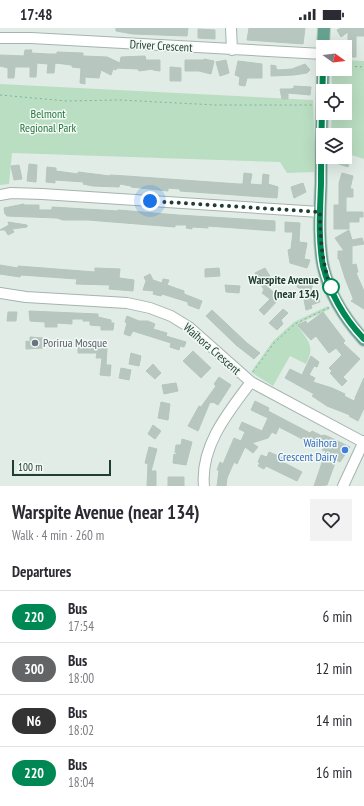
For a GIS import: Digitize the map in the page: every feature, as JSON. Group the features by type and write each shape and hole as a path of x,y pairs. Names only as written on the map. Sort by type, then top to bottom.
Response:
{"main road":[{"path":"323,40 324,28"},
{"path":"322,120 320,212 321,246 324,266 338,303 351,325 364,340"}],"street":[{"path":"232,28 232,50"},
{"name":"Driver Crescent","path":"0,38 16,40 31,38 316,54"},
{"path":"0,195 11,193 42,194 320,212"},
{"name":"Waihora Crescent","path":"0,293 26,297 128,303 150,308 171,316 189,327 249,381 364,441"},
{"path":"204,486 203,479 210,448 224,417 249,381"},
{"path":"343,486 364,441"}],"path":[{"path":"352,66 364,67"},
{"path":"0,96 67,101 120,100 216,105 316,105"},
{"path":"249,381 274,344 295,324 338,303"}],"green space":[{"path":"352,60 364,61 364,159 352,155 352,128 331,128 332,120 352,120 352,84 332,84 332,76 352,76"},
{"name":"Belmont Regional Park","path":"0,84 313,100 316,172 287,173 280,162 12,153 9,184 0,185"},
{"path":"328,306 330,309 299,323 298,327 310,344 309,358 306,364 290,356 273,386 251,372 273,341 294,322"}],"building":[{"path":"116,28 188,28 187,36 133,34 116,31"},
{"path":"249,28 305,28 303,44 247,40"},
{"path":"341,28 364,28 364,36 356,36 356,57 352,57 352,40 348,40 348,32 341,37 337,30"},
{"path":"198,29 215,30 215,39 198,38"},
{"path":"25,50 32,50 31,53 48,54 57,54 57,52 83,53 83,56 107,57 120,63 121,57 145,56 146,60 160,60 160,71 153,69 139,71 138,69 117,68 116,70 113,69 111,75 101,70 99,78 85,77 85,84 80,83 81,68 72,67 72,65 55,63 54,73 47,73 48,64 37,63 36,77 30,77 30,67 15,67 14,78 8,78 8,68 0,66 0,55 24,56"},
{"path":"204,59 214,61 211,74 199,71 185,71 185,60"},
{"path":"226,60 229,73 220,76 216,62"},
{"path":"238,61 262,64 262,78 247,78 245,86 239,85 240,77 235,75"},
{"path":"305,64 310,70 307,73 271,76 271,65 276,66 276,69 279,70 292,69"},
{"path":"170,67 181,68 181,81 170,81"},
{"path":"294,86 311,87 310,95 288,93 288,99 282,99 280,89 291,89 294,88"},
{"path":"29,164 37,165 36,182 27,181"},
{"path":"339,164 349,164 348,167"},
{"path":"19,165 22,179 14,180 11,166"},
{"path":"47,167 56,168 56,171 78,174 78,172 110,176 239,184 243,184 244,173 252,174 250,184 262,185 263,174 269,175 268,184 278,187 277,198 180,191 180,189 168,188 168,191 131,187 120,184 119,187 93,186 83,184 84,182 55,180 55,183 46,182"},
{"path":"342,173 353,176 350,189 353,189 353,197 346,197 346,212 363,212 363,217 359,217 359,222 349,222 349,229 334,229 334,205 339,205 339,183"},
{"path":"303,183 306,192 294,198 291,187"},
{"path":"24,204 39,205 39,210 52,210 52,207 118,210 275,221 275,231 208,226 208,228 192,227 192,229 186,228 187,225 175,225 175,227 88,220 63,220 57,218 7,216 5,214 4,208"},
{"path":"8,222 27,225 27,227 12,229 14,232 8,235 5,230 0,230 9,225"},
{"path":"285,222 300,223 299,242 307,243 304,259 310,260 307,268 290,263 288,250 291,249 293,232 285,232"},
{"path":"349,230 352,240 362,238 364,244 352,246 352,265 356,264 358,272 356,273 364,291 364,309 351,301 353,298 338,259 338,251 344,251 335,238"},
{"path":"0,265 18,268 18,266 95,272 95,268 120,269 119,278 134,280 133,291 109,289 110,285 76,284 77,279 21,275 20,277 0,274"},
{"path":"219,268 220,276 205,277 205,269"},
{"path":"265,268 271,278 263,283 280,298 264,315 259,310 270,299 262,293 264,290 255,273"},
{"path":"150,274 153,280 162,283 163,279 169,280 167,285 184,291 184,294 202,301 199,309 188,305 188,302 162,294 161,296 153,294 154,291 143,290 146,281 144,277"},
{"path":"299,279 313,283 310,294 317,292 320,302 311,305 312,308 306,310 302,289 297,287"},
{"path":"225,285 240,286 239,293 226,292"},
{"path":"283,309 288,313 281,320 283,324 277,330 269,323"},
{"path":"212,310 247,343 260,353 254,359 236,345 206,316"},
{"path":"29,311 98,314 98,317 111,320 111,323 114,323 113,330 101,330 101,326 90,325 90,321 83,321 83,319 72,319 72,324 57,323 57,327 45,327 45,322 30,321"},
{"path":"8,312 17,312 16,321 7,321"},
{"path":"323,312 345,341 343,343 360,359 343,377 347,381 342,386 330,373 332,371 329,368 342,355 336,348 329,353 316,336 311,340 298,326 306,321 307,324"},
{"path":"127,316 139,321 148,321 155,324 153,329 167,333 166,336 186,342 184,347 180,346 179,350 170,347 171,343 133,331 130,336 124,334"},
{"name":"Porirua Mosque","path":"30,337 43,338 43,348 26,349 26,341 30,342"},
{"path":"78,343 92,344 92,347 107,348 106,365 111,365 110,376 100,375 102,358 96,358 97,353 78,353"},
{"path":"193,351 211,368 201,378 183,361"},
{"path":"131,353 141,356 139,366 129,364"},
{"path":"311,356 319,362 317,367 314,366 309,375 315,378 313,382 345,394 344,396 354,401 364,378 364,408 358,421 349,416 350,415 327,406 312,396 314,394 285,378 290,369 302,375"},
{"path":"153,364 161,373 155,379 146,371"},
{"path":"121,368 131,370 129,380 119,378"},
{"path":"219,377 231,385 218,405 210,402 198,431 188,426 199,406 201,407 216,386 214,384"},
{"path":"176,383 178,391 164,394 162,385"},
{"path":"255,401 269,408 268,411 310,433 312,431 322,436 327,436 350,447 340,462 336,460 327,485 314,486 326,451 322,450 324,446 313,441 312,444 279,427 276,434 272,432 268,438 252,443 258,447 253,453 245,447 237,464 234,462 227,478 226,486 217,486 219,470 217,470 220,462 223,464 234,438 241,441 245,432 239,429 242,422 262,431 268,418 251,410"},
{"path":"161,402 170,404 168,420 158,418"},
{"path":"153,425 161,431 155,439 148,434"},
{"path":"182,439 192,442 186,465 173,463 174,454 178,455 175,452 176,445 181,445"},
{"path":"149,447 157,449 151,471 156,471 156,486 147,486 148,464 145,463"},
{"path":"269,452 283,458 281,461 302,472 297,481 266,466 264,469 258,466 261,455 267,457"},
{"path":"168,477 184,477 184,486 168,486"}],"bus line":[{"name":"220","path":"323,76 320,212 321,246 324,266 338,303 351,325 364,339"}],"place":[{"name":"Warspite Avenue (near 134)","path":"331,287"},
{"name":"Porirua Mosque","path":"35,343"},
{"name":"Waihora Crescent Dairy","path":"345,450"}],"route":[{"path":"150,201 320,212 321,246 324,266 332,291 331,287"}]}
